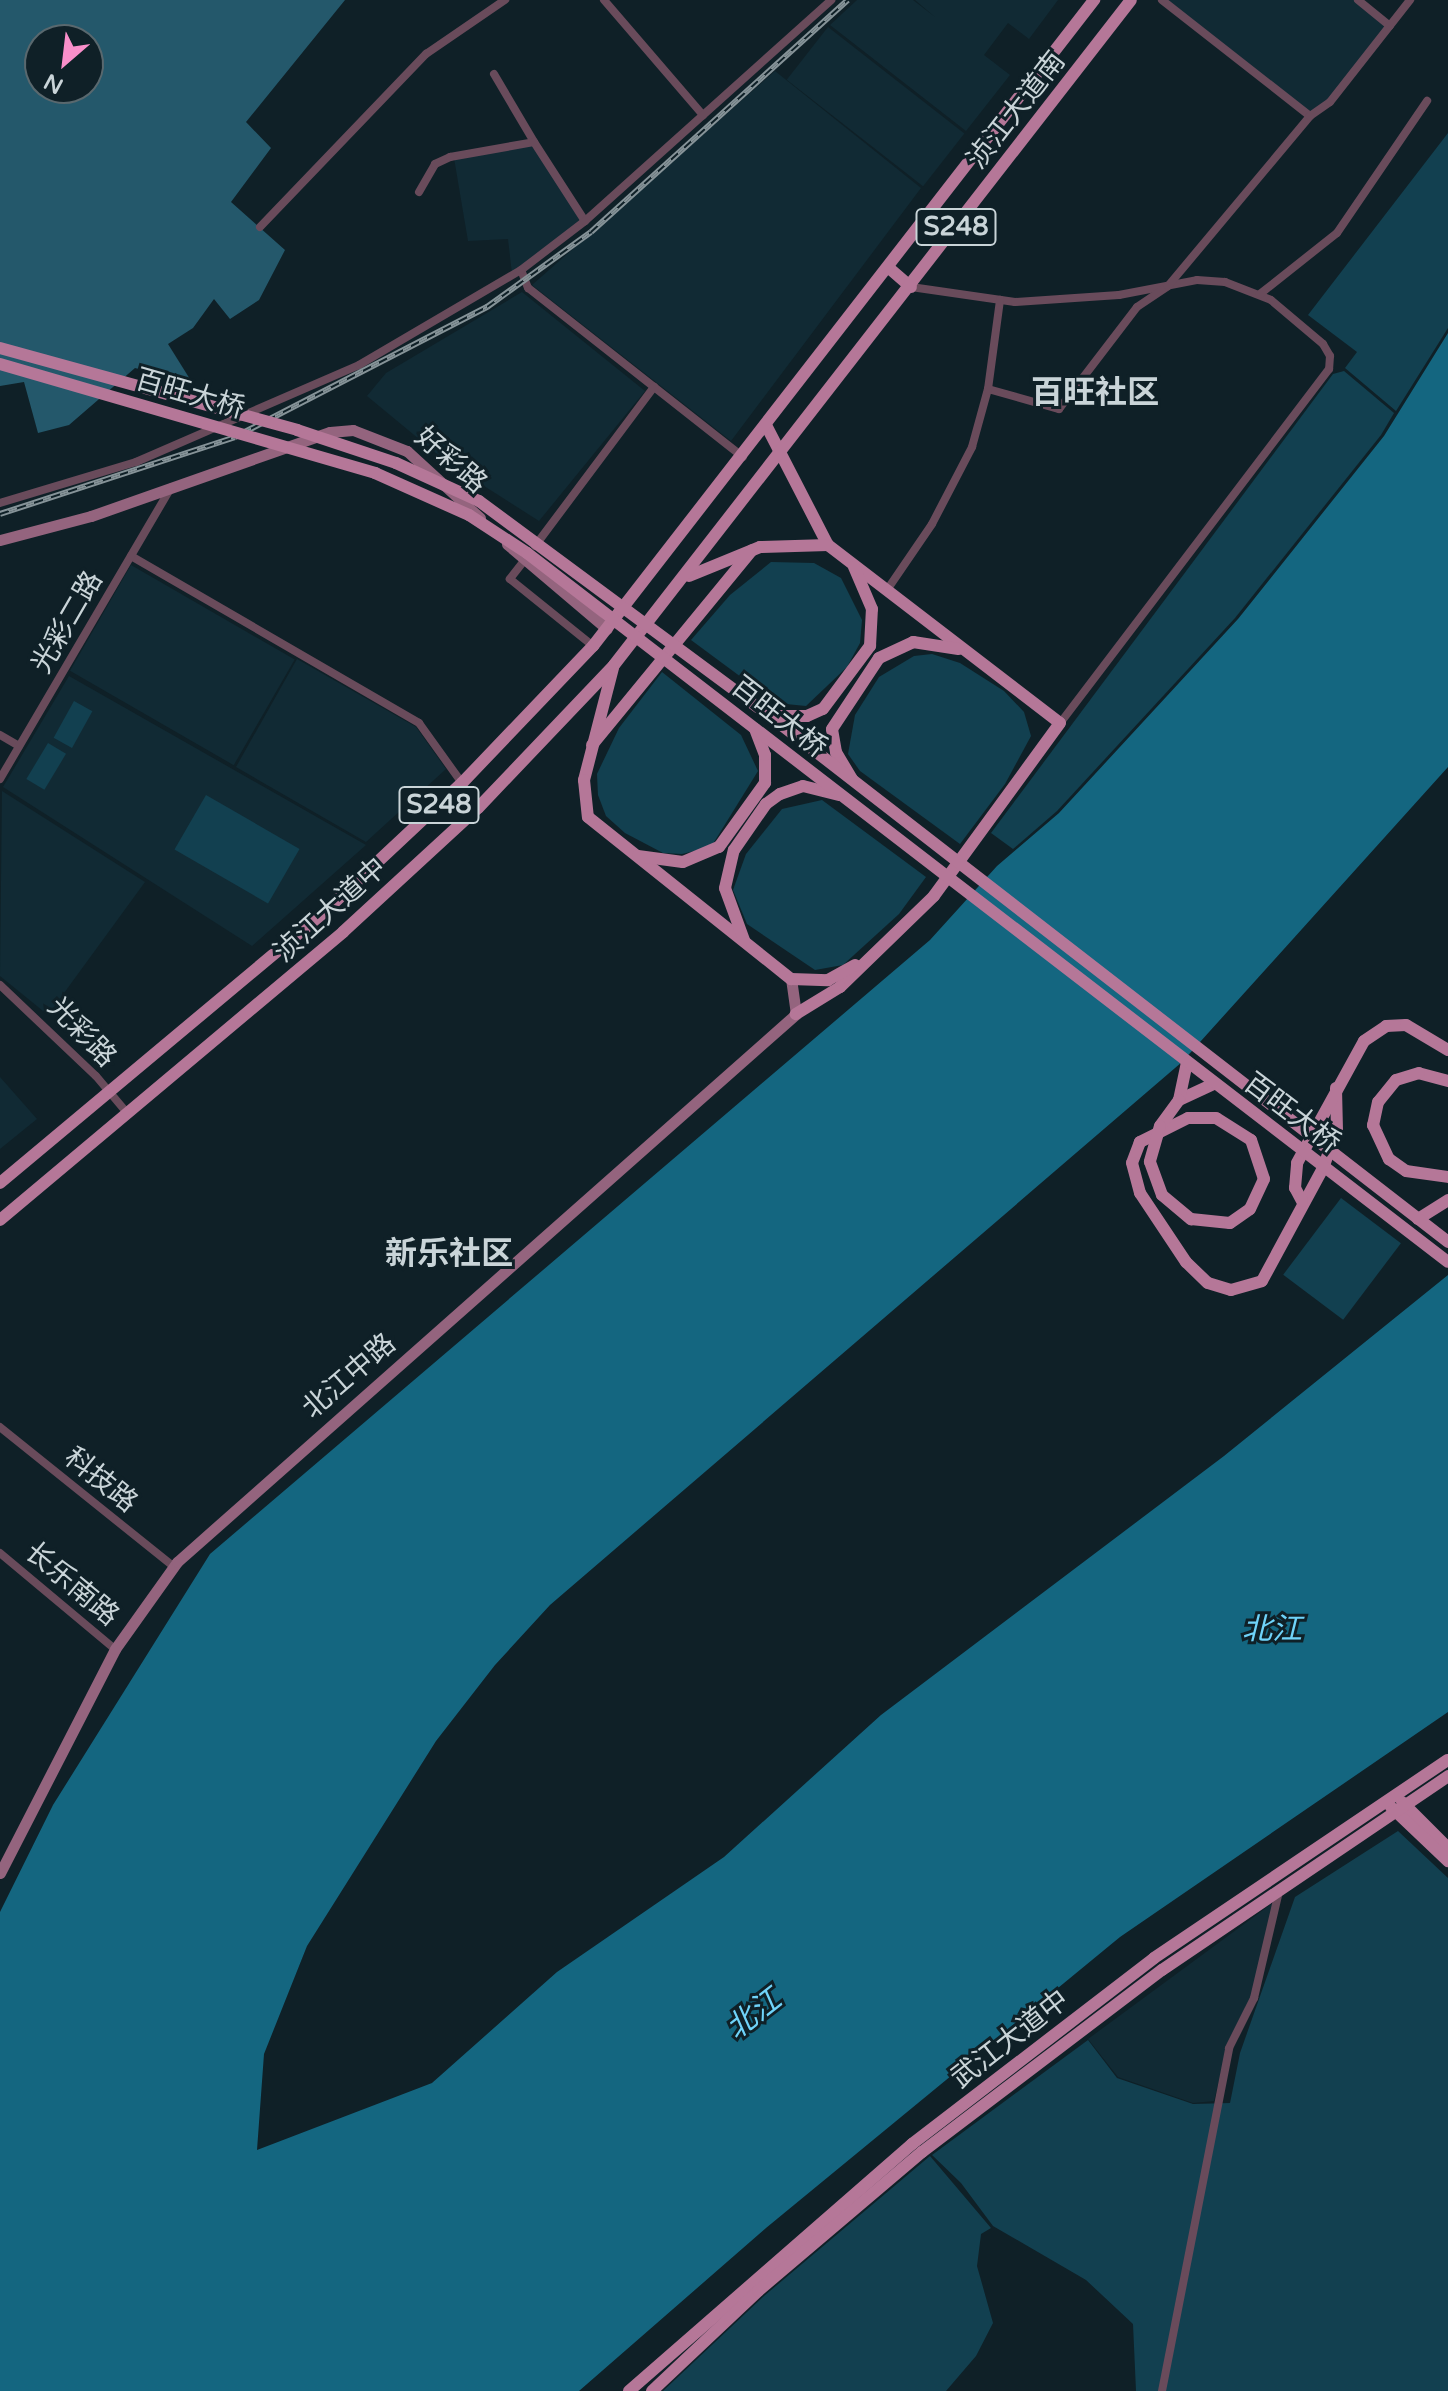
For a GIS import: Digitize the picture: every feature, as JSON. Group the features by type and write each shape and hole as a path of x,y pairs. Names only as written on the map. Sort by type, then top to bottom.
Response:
{"main road":[{"name":"浈江大道南","path":"767,427 1094,0"},
{"name":"浈江大道南","path":"782,455 1131,0"},
{"name":"S248","path":"889,268 911,287"},
{"name":"百旺大桥","path":"0,348 297,430 396,463 479,501 770,716 1448,1240"},
{"name":"百旺大桥","path":"0,364 375,473 421,491 527,553 1448,1262"},
{"path":"767,427 828,545 1060,723 941,887 840,987 796,1014"},
{"name":"浈江大道中","path":"0,1183 324,912 462,783 593,646 767,427"},
{"name":"浈江大道中","path":"0,1220 343,932 467,818 614,665 782,455"},
{"path":"728,477 750,495"},
{"path":"686,577 752,550 792,543 828,545"},
{"path":"590,747 752,550"},
{"path":"770,716 807,716 823,709 866,652 874,623 852,564"},
{"path":"852,779 836,752 832,729 879,658 913,642 940,643 969,653"},
{"path":"614,665 590,747 584,780 588,817 791,979 828,980 874,953"},
{"path":"635,855 666,862 712,853 758,797 767,768 755,729"},
{"path":"745,943 732,916 725,888 729,864 766,804 803,786 840,795"},
{"path":"1302,1201 1295,1188 1297,1163 1364,1041 1386,1026 1406,1025 1448,1050"},
{"path":"1187,1062 1179,1100 1160,1126 1150,1162 1162,1195 1191,1219 1230,1223 1250,1209 1264,1179 1251,1140 1226,1121 1202,1116 1171,1123 1140,1142 1135,1151 1140,1193 1186,1262 1222,1289 1255,1286 1337,1130 1336,1088"},
{"path":"1448,1081 1419,1073 1396,1080 1374,1113 1378,1143 1406,1171 1448,1177"},
{"path":"1179,1100 1214,1084"},
{"path":"1418,1219 1448,1200"},
{"name":"武江大道中","path":"652,2391 758,2291 922,2152 1162,1970 1279,1891 1396,1804 1448,1760"},
{"name":"武江大道中","path":"629,2391 912,2144 1154,1958 1396,1804 1448,1776"},
{"path":"1396,1804 1448,1848"},
{"path":"1396,1804 1448,1861"}],"street":[{"path":"260,227 426,54 505,0"},
{"path":"604,0 703,115"},
{"path":"0,503 136,462 359,365 521,270 585,221 831,0"},
{"path":"1162,0 1310,116"},
{"path":"1358,0 1390,26"},
{"path":"988,389 1059,409 1137,307 1168,286 1310,116 1330,102 1410,0"},
{"path":"494,74 585,221"},
{"path":"1260,294 1337,233 1427,101"},
{"path":"419,192 435,164 450,157 534,142"},
{"path":"521,270 528,288 744,457"},
{"path":"911,287 1000,300 1105,296 1168,286 1225,282 1260,294 1323,344 1329,369 1060,723"},
{"path":"887,590 932,524 972,447 988,389 1000,300"},
{"path":"593,646 510,579 654,387"},
{"name":"好彩路","path":"0,540 330,432 373,433 423,462 524,560 607,629"},
{"name":"光彩二路","path":"0,779 172,486"},
{"path":"131,556 419,723 462,783"},
{"path":"0,735 19,746"},
{"path":"791,979 796,1014"},
{"name":"光彩路","path":"0,985 128,1114"},
{"name":"北江中路","path":"0,1873 115,1649 174,1567 796,1014"},
{"name":"科技路","path":"0,1427 174,1567"},
{"name":"长乐南路","path":"0,1553 115,1649"},
{"path":"1162,2391 1229,2048 1254,1998 1279,1891"}],"shaded area":[{"path":"0,0 345,0 246,122 271,148 231,202 285,250 259,300 230,319 214,299 193,328 168,344 193,384 135,368 69,425 38,433 24,382 0,386"},
{"path":"857,0 913,0 935,17 915,0 1058,0 1029,39 1008,23 984,55 1010,75 966,131 830,25"},
{"path":"1166,0 1355,0 1387,26 1328,100 1310,113"},
{"path":"828,27 964,134 923,186 787,80"},
{"path":"775,71 921,188 731,441 532,285"},
{"path":"1448,133 1448,328 1396,411 1345,368 1357,352 1308,315"},
{"path":"533,144 583,220 512,274 508,239 468,241 454,158"},
{"path":"522,292 645,391 539,521 448,463 367,396 386,373"},
{"path":"1344,371 1394,413 1381,435 1235,618 1057,811 1013,849 991,833 1333,374"},
{"path":"771,562 814,563 841,578 862,620 860,643 847,667 806,706 776,703 691,640 730,595"},
{"path":"131,565 295,660 234,765 70,671"},
{"path":"932,654 960,663 1004,691 1024,712 1031,736 1005,784 960,844 860,771 848,754 855,715 879,677 914,656"},
{"path":"297,659 416,727 446,769 366,842 236,767"},
{"path":"662,672 741,735 758,771 711,847 682,854 663,853 625,833 606,816 598,795 597,774 619,728"},
{"path":"69,676 366,845 252,946 3,787"},
{"path":"74,701 92,711 72,748 54,738"},
{"path":"48,743 66,754 44,790 26,779"},
{"path":"2,791 145,882 48,1015 0,976"},
{"path":"206,795 300,849 268,904 174,850"},
{"path":"822,800 926,877 899,914 843,965 815,970 747,924 733,890 746,854 782,809"},
{"path":"0,1077 37,1119 0,1149"},
{"path":"1341,1198 1401,1243 1343,1320 1283,1275"},
{"path":"1398,1831 1448,1878 1448,2391 1136,2391 1133,2324 1086,2280 993,2226 961,2183 932,2155 1088,2040 1117,2078 1193,2104 1230,2103 1240,2053 1295,1897"},
{"path":"1274,1902 1252,1997 1227,2047 1214,2101 1193,2103 1118,2077 1088,2039"},
{"path":"930,2156 991,2228 981,2234 977,2266 993,2323 976,2356 946,2391 663,2391 764,2296"}],"water":[{"name":"北江","path":"1448,333 1448,767 1182,1062 550,1605 495,1665 436,1741 307,1946 264,2054 257,2150 432,2083 557,1972 724,1857 881,1715 1224,1456 1448,1275 1448,1712 1120,1937 766,2228 579,2391 0,2391 0,1912 53,1805 210,1554 930,940 997,866 1059,813 1238,619 1384,436"}],"railway":[{"path":"0,514 235,437 487,307 591,232 848,0"}],"district":[{"name":"百旺社区","path":"1095,393"},
{"name":"新乐社区","path":"449,1254"}]}
